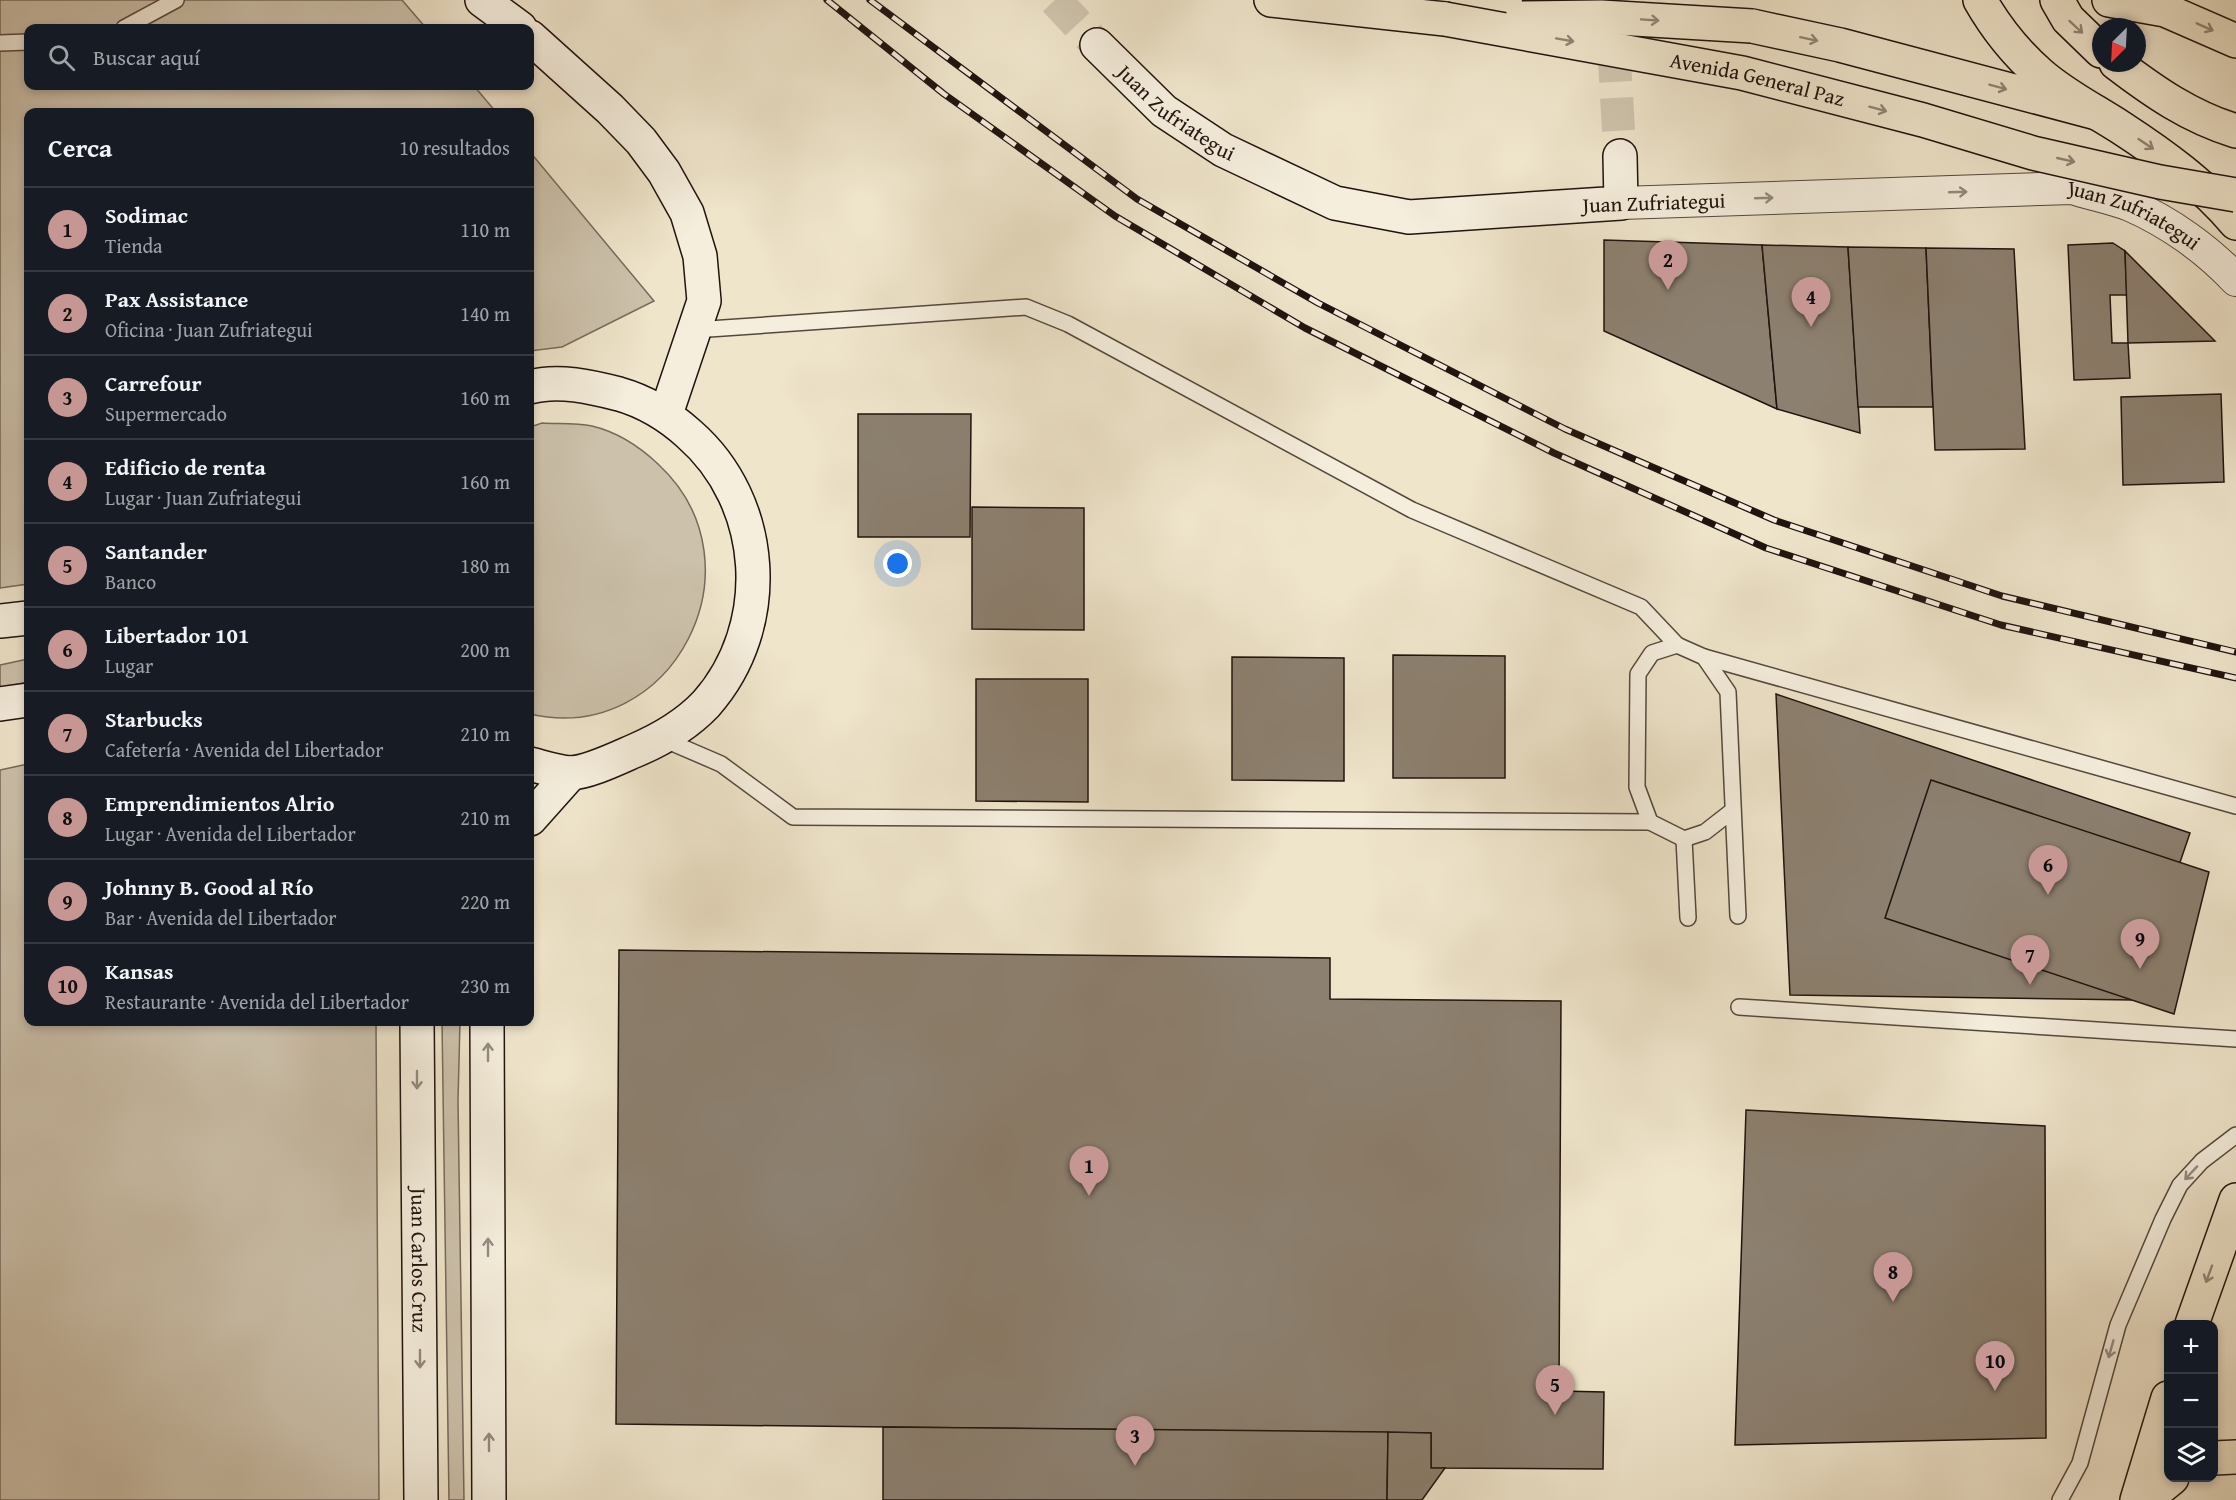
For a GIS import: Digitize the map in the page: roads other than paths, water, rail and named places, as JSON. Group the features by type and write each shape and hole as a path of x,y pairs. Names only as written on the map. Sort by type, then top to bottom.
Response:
{"main road":[{"name":"Avenida General Paz","path":"1271,0 1445,19 1742,73 1923,120 2033,153 2160,182 2236,195"},
{"path":"1980,0 2000,31 2040,74 2176,165 2236,223"},
{"path":"2056,0 2068,19 2092,42"},
{"path":"2109,0 2165,10 2236,41"},
{"path":"1445,19 1601,17 1752,26 1840,45 2097,113"},
{"path":"2128,72 2156,94 2186,112 2236,131"},
{"path":"2193,1320 2236,1200"},
{"path":"2137,1500 2164,1414"},
{"path":"2218,1458 2236,1457"},
{"path":"2145,1500 2167,1482"}],"street":[{"path":"482,0 514,24"},
{"path":"534,41 610,108 641,141 664,172 687,213 700,256 704,301 666,414"},
{"name":"Juan Zufriategui","path":"1097,45 1164,111 1223,150 1273,176 1335,203 1409,217 1621,203 2072,189 2129,205 2162,222 2190,239 2221,264 2236,280"},
{"path":"1620,156 1621,203"},
{"path":"534,387 587,385 637,399 666,414 708,451 738,497 753,550 753,605 736,658 705,704 663,739 612,761 571,773 534,765"},
{"path":"0,621 24,618"},
{"path":"0,704 24,701"},
{"path":"534,815 571,773"},
{"name":"Juan Carlos Cruz","path":"417,1026 421,1500"},
{"path":"487,1026 489,1500"}],"lane":[{"path":"131,24 176,0"},
{"path":"0,43 24,42"},
{"path":"694,330 1026,306 1068,324 1412,510 1641,607 1677,645 1704,657 2236,806"},
{"path":"1650,822 1638,788 1638,674 1653,653 1677,645"},
{"path":"1704,657 1728,692 1738,916"},
{"path":"663,739 720,764 793,818 1650,822 1684,839 1705,832 1732,811"},
{"path":"1684,839 1688,918"},
{"path":"1739,1007 2236,1039"},
{"path":"2060,1500 2080,1463 2118,1326 2163,1219 2180,1185 2202,1161 2236,1135"}],"tunnel":[{"path":"1055,0 1097,45"},
{"path":"1611,0 1620,156"}],"railway":[{"path":"827,0 944,94 1115,216 1305,328 1554,453 1766,548 2001,625 2236,678"},
{"path":"870,0 1137,199 1318,303 1565,429 1774,520 2002,596 2236,652"}],"place":[{"name":"Pax Assistance","path":"1668,290"},
{"name":"Edificio de renta","path":"1811,327"},
{"name":"Libertador 101","path":"2048,895"},
{"name":"Johnny B. Good al Río","path":"2140,969"},
{"name":"Starbucks","path":"2030,985"},
{"name":"Sodimac","path":"1089,1196"},
{"name":"Emprendimientos Alrio","path":"1893,1302"},
{"name":"Kansas","path":"1995,1391"},
{"name":"Santander","path":"1555,1415"},
{"name":"Carrefour","path":"1135,1466"}]}
